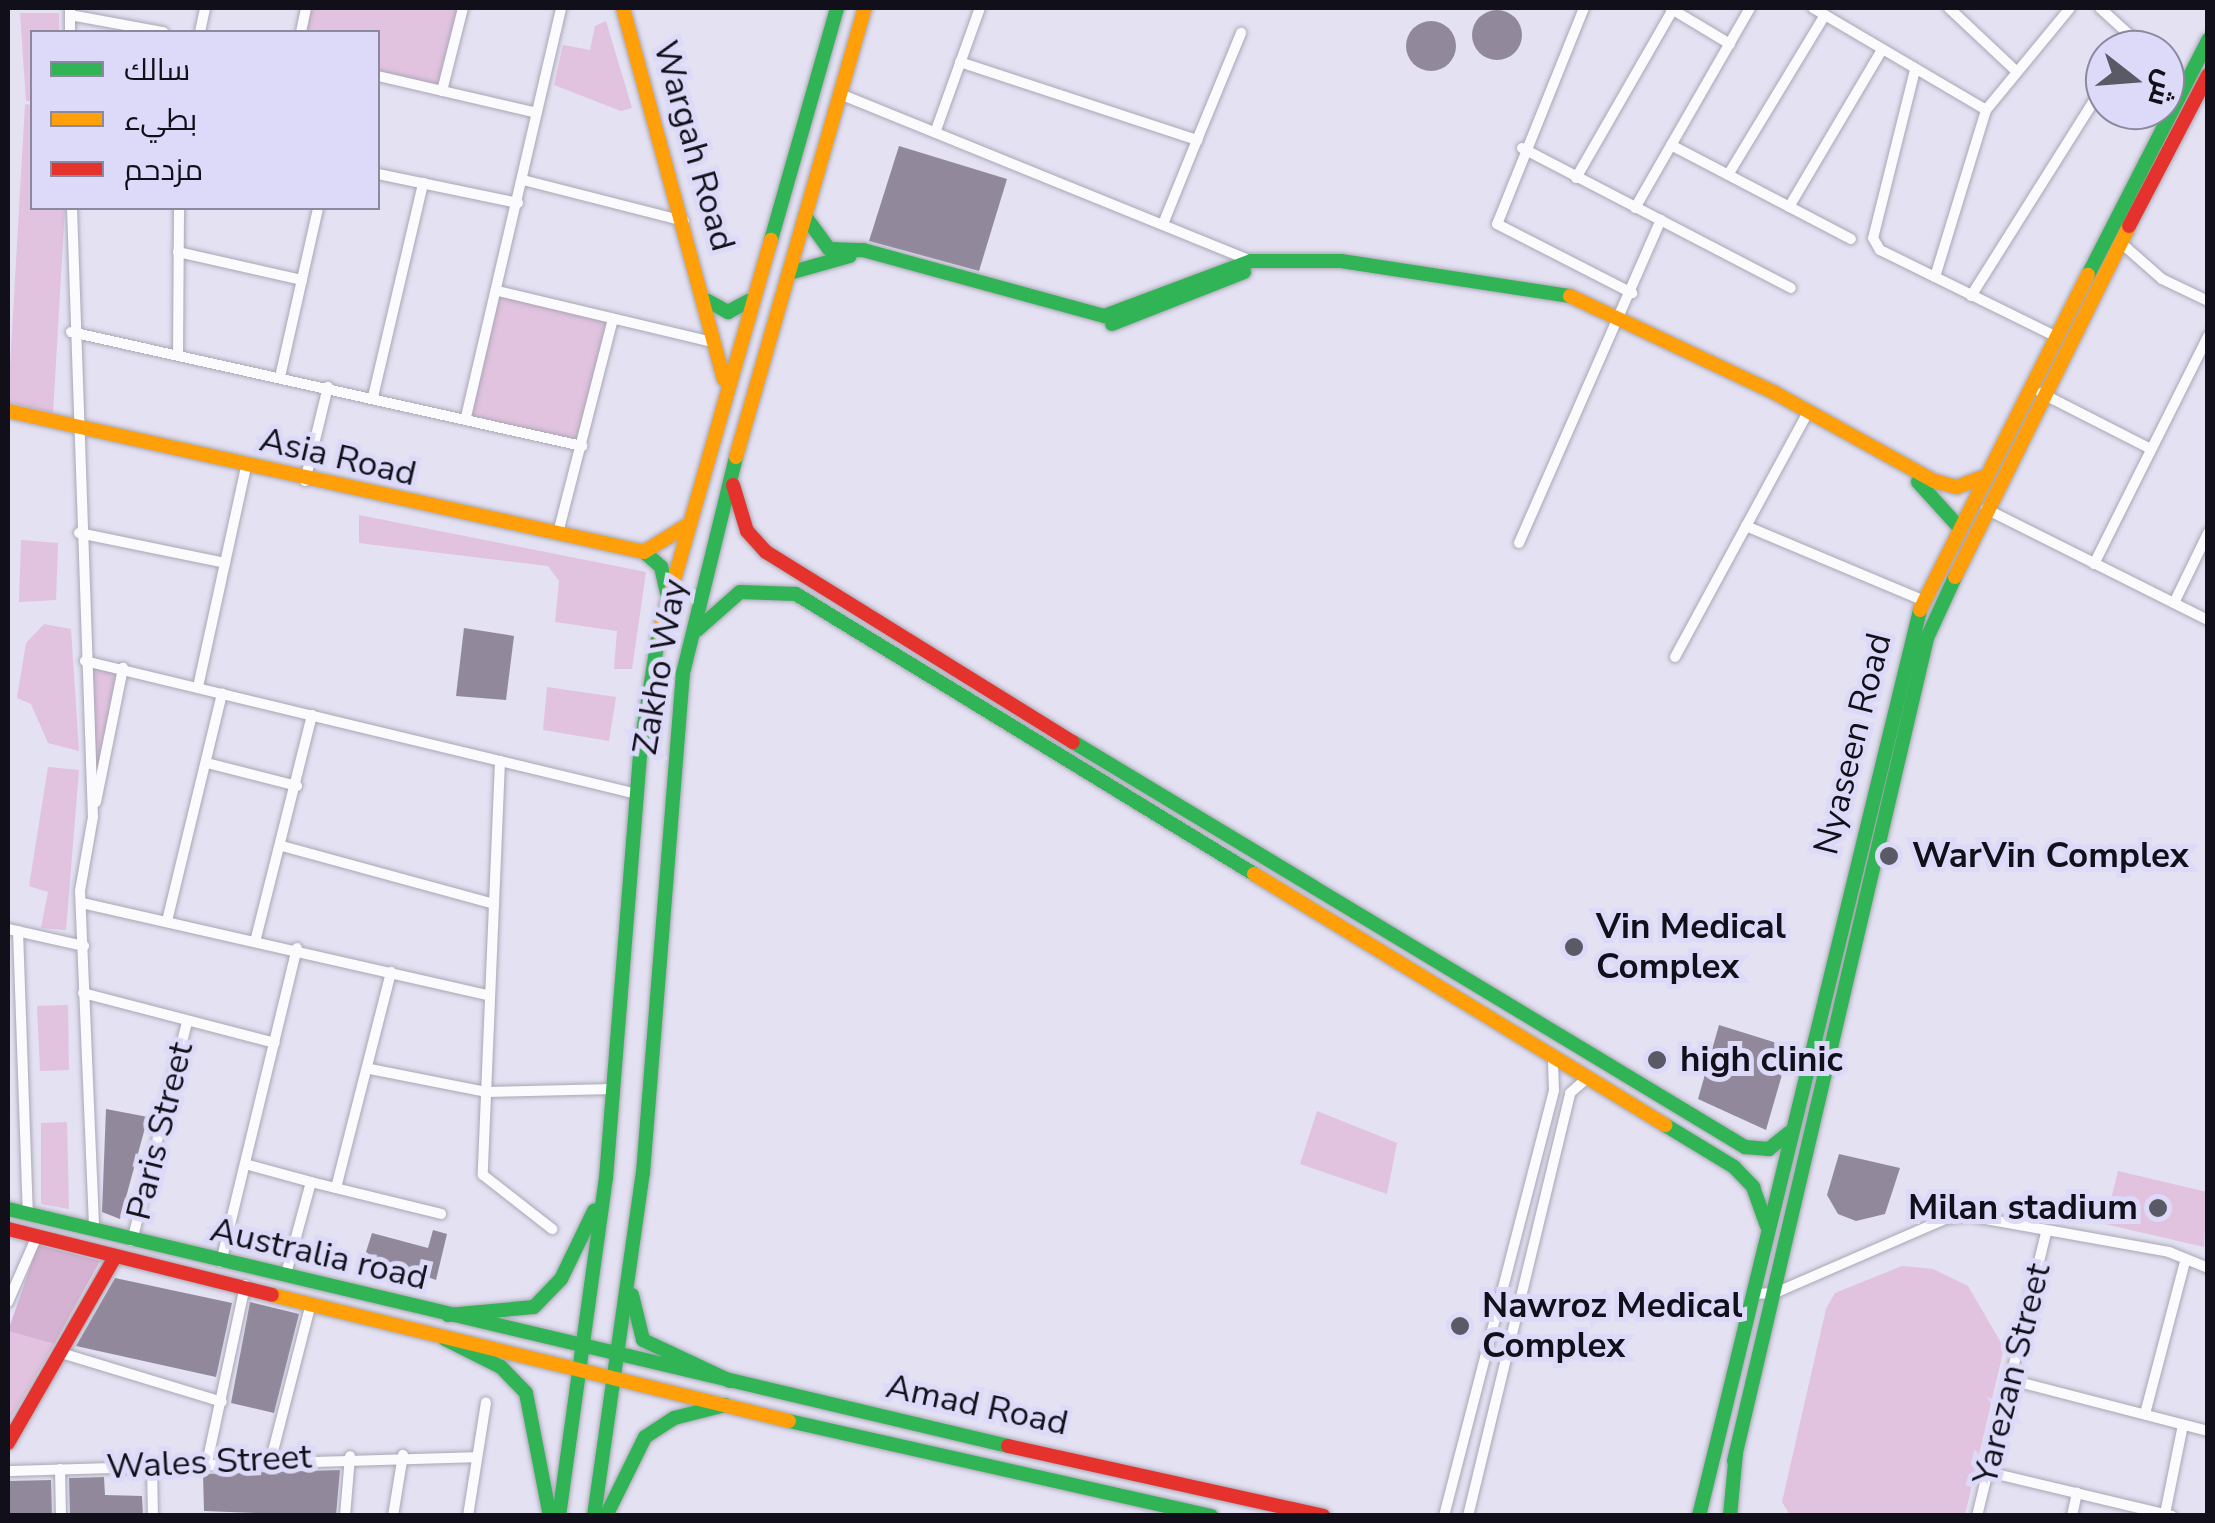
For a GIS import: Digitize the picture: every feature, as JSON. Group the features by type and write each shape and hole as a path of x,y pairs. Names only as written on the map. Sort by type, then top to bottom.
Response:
{"main road":[{"name":"Wargah Road","path":"622,8 708,301 724,380"},
{"name":"Zakho Way","path":"579,1372 606,1178 637,794 667,597 724,380 837,8"},
{"name":"Zakho Way","path":"614,1381 632,1256 667,802 692,639 731,475 863,10"},
{"name":"Nyaseen Road","path":"1722,1516 1927,638 2041,394 2054,336 2208,40"},
{"name":"Nyaseen Road","path":"1700,1516 1922,600 1980,478 2120,242 2208,75"},
{"path":"805,216 818,241 1104,316 1146,306 1224,266 1253,262 1341,261 1551,286 1806,416 1942,500 1957,525"},
{"path":"815,262 810,252 818,241"},
{"path":"789,272 815,262 866,259 1108,325 1149,315 1227,275 1288,269 1555,296 1621,322 1951,486 1980,478"},
{"path":"708,301 728,312 749,301"},
{"name":"Asia Road","path":"12,415 644,552"},
{"path":"731,475 747,530 766,552 863,624 1044,748 1742,1174 1762,1203 1768,1239"},
{"path":"1942,500 1954,497 1951,486"},
{"path":"667,597 661,567 644,552 686,526"},
{"path":"692,639 726,601 773,589 863,624 1058,731 1508,1007 1754,1150 1769,1150 1792,1129"},
{"path":"1044,748 1058,731"},
{"path":"1225,858 1235,840"},
{"path":"1316,913 1327,896"},
{"path":"1497,1023 1508,1007"},
{"path":"1742,1174 1754,1169 1754,1150"},
{"path":"448,1315 519,1313 546,1296 573,1258 606,1178"},
{"name":"Australia road","path":"8,1209 616,1356"},
{"name":"Australia road","path":"8,1229 246,1284 614,1381"},
{"path":"632,1256 643,1340 730,1382"},
{"path":"8,1442 116,1257"},
{"path":"445,1338 500,1367 526,1394 538,1424 550,1516"},
{"name":"Amad Road","path":"616,1356 1323,1516"},
{"path":"559,1516 579,1372"},
{"path":"594,1516 614,1381"},
{"name":"Amad Road","path":"614,1381 1211,1516"},
{"path":"606,1516 646,1436 674,1418 725,1405"},
{"path":"1730,1516 1736,1453"}],"street":[{"path":"442,91 463,8"},
{"path":"466,417 562,8"},
{"path":"936,130 980,8"},
{"path":"1584,8 1522,148 1497,224 1632,292"},
{"path":"1576,178 1671,8 1730,44"},
{"path":"1635,208 1750,8"},
{"path":"1813,8 1986,110"},
{"path":"1950,8 2015,70"},
{"path":"1935,277 1986,110 2015,70 2070,8"},
{"path":"2100,8 2118,30"},
{"path":"70,11 154,30"},
{"path":"1728,176 1825,14"},
{"path":"1163,224 1241,32"},
{"path":"1789,207 1882,50"},
{"path":"960,62 1197,140"},
{"path":"1915,70 1873,238 1880,250 2054,336"},
{"path":"380,76 537,113"},
{"path":"840,94 1253,262"},
{"path":"1971,296 2085,115"},
{"path":"1671,145 1851,239"},
{"path":"1522,148 1791,288"},
{"path":"380,174 518,203"},
{"path":"523,180 685,221"},
{"path":"373,397 422,183"},
{"path":"72,210 74,428 92,818"},
{"path":"178,210 178,356"},
{"path":"280,378 318,210"},
{"path":"1520,543 1621,322 1661,220"},
{"path":"2120,242 2162,279 2208,301"},
{"path":"178,252 302,280"},
{"path":"498,291 716,344"},
{"path":"558,534 613,319"},
{"path":"71,332 466,417 582,446"},
{"path":"2094,564 2208,336"},
{"path":"305,481 328,388"},
{"path":"2041,394 2150,449"},
{"path":"1675,657 1806,416"},
{"path":"198,687 246,467"},
{"path":"1986,509 2208,620"},
{"path":"1746,526 1922,600"},
{"path":"79,532 225,563"},
{"path":"2174,603 2208,533"},
{"path":"85,661 637,794"},
{"path":"94,1231 82,903 92,818 123,668"},
{"path":"168,917 222,693"},
{"path":"256,938 312,715"},
{"path":"500,761 483,1175 497,1194 552,1229"},
{"path":"207,764 296,786"},
{"path":"282,846 494,904"},
{"path":"82,903 168,917 490,996"},
{"path":"28,1214 13,930 84,946"},
{"path":"221,1262 296,948"},
{"path":"336,1188 370,1069 391,972"},
{"path":"83,994 275,1044"},
{"name":"Paris Street","path":"132,1241 187,1022"},
{"path":"1444,1516 1554,1090 1553,1057"},
{"path":"370,1069 486,1092 614,1089"},
{"path":"1468,1516 1570,1094 1587,1078"},
{"path":"1554,1090 1570,1094"},
{"path":"246,1164 441,1214"},
{"path":"286,1274 311,1182"},
{"path":"1754,1294 1775,1293 1944,1219 2169,1252 2184,1264 2208,1268"},
{"name":"Yarezan Street","path":"1977,1516 2046,1233"},
{"path":"8,1302 36,1236"},
{"path":"2145,1414 2184,1264"},
{"path":"207,1464 246,1284"},
{"path":"271,1459 311,1302"},
{"path":"61,1353 222,1402"},
{"path":"2011,1380 2208,1430"},
{"path":"468,1516 486,1402"},
{"path":"1988,1472 2168,1515 2183,1425"},
{"path":"393,1516 403,1455"},
{"path":"350,1456 478,1457"},
{"name":"Wales Street","path":"8,1471 350,1456 345,1516"},
{"path":"152,1466 153,1516"},
{"path":"60,1469 62,1516"},
{"path":"2072,1516 2077,1493"}],"shaded area":[{"path":"306,8 463,8 442,91 380,76 380,30 301,30"},
{"path":"20,13 59,13 59,30 30,30 30,101 26,101"},
{"path":"606,21 632,108 621,111 554,85 563,45 590,50 595,26"},
{"path":"25,104 30,105 30,210 65,210 53,413 8,402"},
{"path":"498,291 613,319 582,446 466,417"},
{"path":"359,515 646,572 632,669 614,669 617,631 555,622 559,581 548,566 359,543"},
{"path":"21,540 58,543 56,600 19,602"},
{"path":"44,624 71,629 79,751 48,743 31,704 17,698 26,643"},
{"path":"85,661 123,668 93,817"},
{"path":"547,687 616,697 609,741 543,730"},
{"path":"48,767 79,770 66,930 41,928 48,892 29,886"},
{"path":"68,1005 69,1070 40,1071 37,1006"},
{"path":"1317,1111 1397,1143 1387,1194 1300,1164"},
{"path":"67,1122 69,1209 41,1204 41,1123"},
{"name":"Milan stadium","path":"2118,1171 2207,1192 2204,1247 2105,1224"},
{"path":"38,1245 100,1261 54,1344 8,1331"},
{"path":"1902,1266 1933,1269 1968,1286 2004,1348 1965,1515 1790,1515 1782,1502 1826,1309 1835,1293"},
{"path":"8,1331 54,1344 8,1423"}],"building":[{"path":"1497,10 1514,18 1522,35 1514,52 1497,60 1480,52 1472,35 1480,18"},
{"path":"1431,21 1448,29 1456,46 1448,63 1431,71 1414,63 1406,46 1414,29"},
{"path":"899,146 1007,179 979,271 869,241"},
{"path":"464,628 514,636 506,700 456,696"},
{"path":"1719,1025 1790,1047 1766,1130 1698,1099"},
{"path":"106,1109 148,1117 120,1219 102,1212"},
{"path":"1839,1154 1900,1168 1885,1214 1856,1221 1838,1214 1827,1195"},
{"path":"433,1230 447,1234 436,1280 419,1274 415,1286 398,1281 399,1274 366,1252 372,1233 428,1248"},
{"path":"115,1278 232,1303 216,1377 76,1346"},
{"path":"250,1302 299,1314 274,1413 231,1403"},
{"path":"340,1470 336,1516 204,1511 203,1474"},
{"path":"104,1477 105,1495 142,1496 143,1516 70,1516 69,1478"},
{"path":"51,1480 52,1516 8,1516 8,1481"}],"traffic: fast":[{"path":"771,240 837,8"},
{"path":"2088,275 2208,40"},
{"path":"805,216 829,249 863,250 1104,316 1251,261 1341,261 1570,296"},
{"path":"789,273 850,256"},
{"path":"1112,324 1244,272"},
{"path":"708,301 728,312 749,301"},
{"path":"594,1516 643,1173 683,673 736,457"},
{"path":"1918,482 1957,525"},
{"path":"644,552 661,567 667,592"},
{"path":"1734,1461 1927,638 1955,577"},
{"path":"697,630 740,592 796,594 1254,874"},
{"path":"1699,1516 1920,610"},
{"path":"559,1516 606,1178 640,751 659,633"},
{"path":"1073,742 1745,1147 1769,1149 1789,1133"},
{"path":"1665,1125 1734,1167 1753,1187 1767,1226"},
{"path":"8,1209 1008,1446"},
{"path":"448,1315 534,1307 561,1279 594,1211"},
{"path":"632,1295 643,1340 730,1381"},
{"path":"445,1339 501,1367 526,1393 550,1516"},
{"path":"606,1516 645,1437 674,1418 725,1405"},
{"path":"789,1421 1211,1516"},
{"path":"1730,1516 1736,1453"}],"traffic: slow":[{"path":"623,8 724,380"},
{"path":"736,457 865,8"},
{"path":"1955,577 2129,226"},
{"path":"659,633 771,240"},
{"path":"1920,610 2088,275"},
{"path":"1570,296 1775,393 1934,481 1957,487 1980,478"},
{"path":"8,411 644,552 686,526"},
{"path":"1254,874 1665,1125"},
{"path":"272,1295 789,1421"}],"traffic: jam":[{"path":"2129,226 2208,75"},
{"path":"733,485 747,531 766,552 1073,742"},
{"path":"8,1229 272,1295"},
{"path":"8,1443 115,1257"},
{"path":"1008,1446 1323,1516"}],"place":[{"name":"WarVin Complex","path":"1889,856"},
{"name":"Vin Medical Complex","path":"1574,947"},
{"name":"high clinic","path":"1657,1060"},
{"name":"Milan stadium","path":"2158,1208"},
{"name":"Nawroz Medical Complex","path":"1460,1326"}]}
